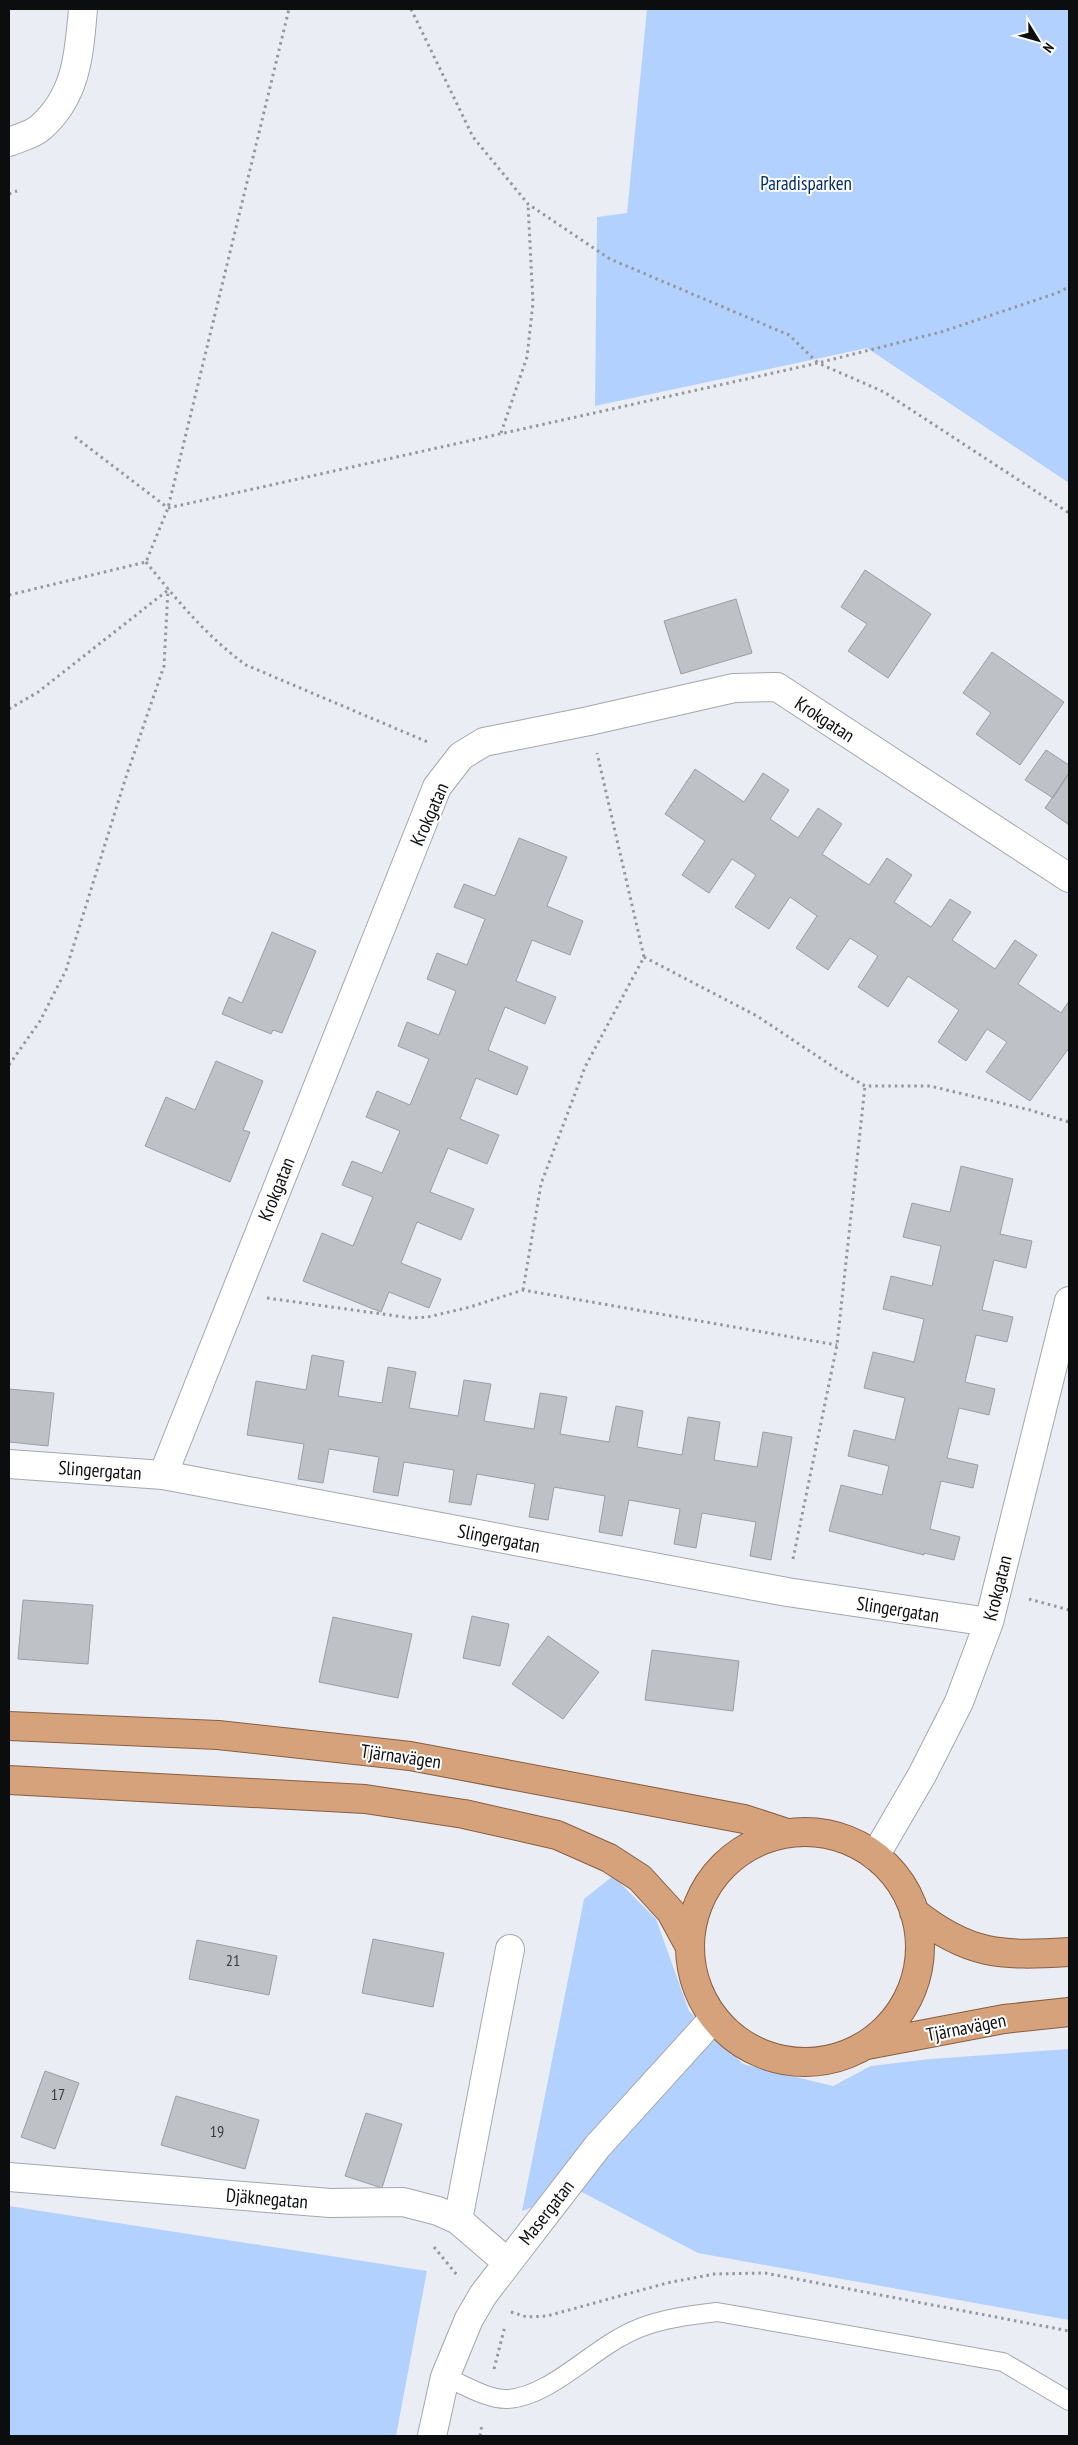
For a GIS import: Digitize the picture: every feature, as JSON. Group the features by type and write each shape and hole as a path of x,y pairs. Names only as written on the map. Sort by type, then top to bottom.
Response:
{"highway":[{"name":"Tjärnavägen","path":"9,1726 218,1735 410,1756 744,1819 787,1833"},
{"name":"Tjärnavägen","path":"9,1780 365,1799 464,1814 557,1835 609,1858 640,1878 671,1912 689,1946"},
{"name":"Tjärnavägen","path":"864,2046 888,2027 906,2002 917,1973 920,1942 914,1912 905,1891 892,1872 875,1856 841,1838 818,1832 787,1833 756,1842 729,1859 708,1884 694,1914 689,1946 695,1984 714,2018 730,2035 750,2049 772,2058 787,2061 818,2061 842,2056 864,2046 1004,2019 1069,2012"},
{"name":"Tjärnavägen","path":"914,1912 936,1929 962,1943 985,1951 1022,1955 1069,1952"}],"street":[{"path":"9,142 39,129 65,100 77,67 84,9"},
{"name":"Krokgatan","path":"163,1475 438,787 460,756 484,742 589,721 734,688 777,687 1069,878"},
{"name":"Krokgatan","path":"875,1856 922,1775 959,1702 989,1622 1069,1301"},
{"name":"Slingergatan","path":"9,1464 163,1475 787,1592 989,1622"},
{"path":"458,2220 510,1949"},
{"name":"Masergatan","path":"432,2436 445,2377 469,2319 483,2295 597,2148 714,2018"},
{"name":"Djäknegatan","path":"9,2177 330,2203 403,2202 438,2211 458,2220 507,2262"}],"lane":[{"path":"445,2377 505,2399 532,2395 620,2338 673,2317 717,2312 1003,2362 1069,2401"}],"path":[{"path":"146,562 168,508 289,9"},
{"path":"411,9 473,137 528,204 610,259 789,335 818,363 884,392 1069,513"},
{"path":"9,194 17,191"},
{"path":"501,433 527,357 533,303 528,204"},
{"path":"168,508 818,363 941,332 1057,293 1069,287"},
{"path":"76,437 168,508"},
{"path":"146,562 222,648 246,665 460,756"},
{"path":"9,595 146,562"},
{"path":"9,710 38,692 168,589"},
{"path":"9,1065 40,1021 66,970 125,780 164,666 168,589"},
{"path":"523,1290 541,1184 585,1066 644,957 589,721"},
{"path":"644,957 756,1016 864,1086 930,1086 1030,1110 1069,1122"},
{"path":"787,1592 837,1345 864,1086"},
{"path":"235,1293 411,1318 428,1317 470,1307 523,1290 837,1345"},
{"path":"996,1591 1069,1610"}],"green space":[{"name":"Paradisparken","path":"647,9 1069,9 1069,483 867,348 595,406 597,217 627,213"},
{"path":"613,1876 656,1919 689,2011 743,2064 833,2086 871,2066 930,2059 1069,2049 1069,2320 698,2253 578,2190 522,2211 584,1899"},
{"path":"9,2206 427,2271 396,2436 9,2436"}],"building":[{"path":"865,570 931,614 888,678 848,651 867,624 841,607"},
{"path":"736,599 752,653 681,674 664,621"},
{"path":"992,652 1064,702 1020,765 976,734 991,713 963,693"},
{"path":"1046,750 1069,765 1069,773 1053,798 1025,780"},
{"path":"695,769 744,802 763,773 789,790 770,819 798,838 818,808 842,824 822,854 869,885 887,858 912,875 894,902 931,927 950,899 971,912 952,940 995,969 1015,940 1037,955 1018,984 1061,1013 1069,1001 1069,1048 1030,1101 986,1072 1007,1042 987,1029 966,1061 938,1042 959,1010 908,976 888,1007 858,987 878,956 850,938 828,970 796,948 817,916 790,897 769,929 735,907 756,875 732,859 709,893 682,875 705,841 665,814"},
{"path":"1069,773 1069,825 1045,808"},
{"path":"519,838 567,857 547,906 583,921 570,955 532,940 516,981 556,997 545,1024 505,1007 488,1050 528,1067 517,1095 476,1078 460,1119 499,1135 487,1164 448,1148 430,1192 474,1209 461,1240 417,1222 401,1263 441,1279 429,1308 389,1292 381,1312 303,1281 322,1233 353,1246 373,1197 342,1185 352,1161 382,1173 400,1131 366,1117 377,1091 410,1105 429,1059 398,1046 407,1022 439,1035 456,991 427,979 437,953 467,965 485,919 454,907 464,884 495,896"},
{"path":"272,932 316,951 282,1033 273,1030 271,1034 222,1014 229,997 242,1003"},
{"path":"216,1061 263,1081 243,1130 250,1132 230,1182 145,1146 166,1097 195,1110"},
{"path":"961,1166 1013,1179 1000,1234 1032,1241 1026,1268 994,1260 982,1310 1013,1317 1007,1342 976,1335 965,1382 995,1389 989,1415 959,1408 947,1458 978,1465 973,1488 941,1481 930,1529 960,1537 954,1560 924,1553 924,1555 829,1531 841,1485 882,1495 889,1466 848,1456 854,1430 895,1440 905,1398 864,1388 873,1352 914,1362 924,1319 883,1309 891,1276 932,1286 941,1246 903,1237 912,1203 950,1212"},
{"path":"312,1355 344,1361 338,1396 382,1403 388,1367 416,1372 409,1408 458,1416 464,1380 491,1384 484,1421 534,1429 540,1393 567,1397 560,1434 609,1442 616,1406 643,1411 637,1447 682,1455 688,1417 720,1422 714,1460 757,1467 763,1432 792,1437 771,1560 750,1556 756,1522 702,1513 696,1548 674,1544 680,1509 629,1500 622,1536 599,1532 605,1496 554,1487 548,1520 529,1517 535,1484 477,1474 471,1505 449,1502 454,1470 404,1462 398,1496 373,1492 379,1457 329,1449 323,1483 298,1479 304,1444 247,1435 256,1381 306,1390"},
{"path":"9,1389 54,1393 48,1446 9,1442"},
{"path":"23,1600 93,1605 88,1664 18,1659"},
{"path":"472,1616 509,1624 500,1666 463,1658"},
{"path":"333,1617 412,1634 398,1698 319,1682"},
{"path":"548,1636 599,1672 563,1719 512,1684"},
{"path":"652,1650 739,1661 733,1711 645,1700"},
{"path":"373,1939 444,1953 433,2007 362,1993"},
{"path":"197,1940 277,1956 269,1995 189,1979"},
{"path":"45,2071 79,2083 55,2149 21,2137"},
{"path":"176,2096 259,2120 245,2169 161,2145"},
{"path":"366,2113 402,2124 382,2188 345,2176"}]}
